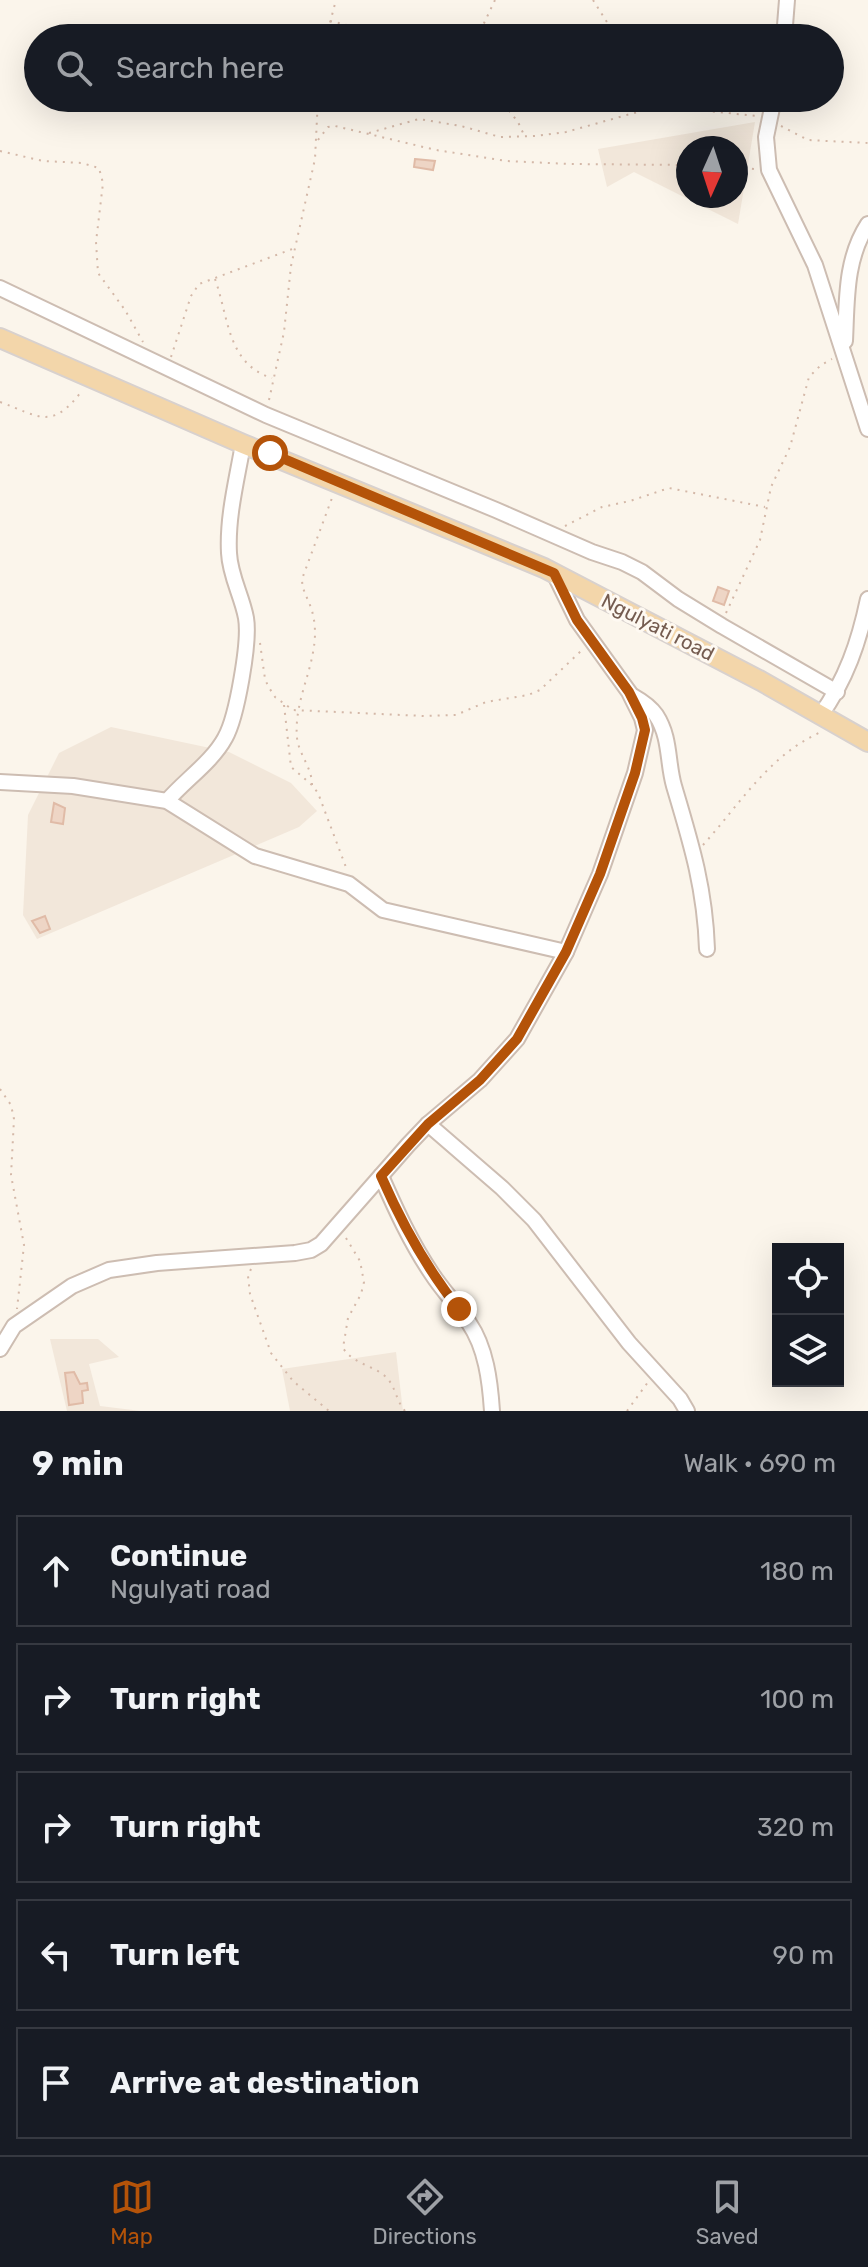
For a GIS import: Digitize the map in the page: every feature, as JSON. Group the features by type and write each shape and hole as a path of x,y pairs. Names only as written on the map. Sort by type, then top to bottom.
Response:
{"main road":[{"name":"Ngulyati road","path":"0,338 243,444 554,573 761,681 868,742"}],"street":[{"path":"785,24 787,0"},
{"path":"771,112 766,137 769,170 815,265 868,429"},
{"path":"844,354 851,260 858,239 868,224"},
{"path":"0,288 266,415 642,572 678,599 837,692"},
{"path":"167,801 224,741 234,722 247,625 228,551 232,502 243,444"},
{"path":"0,1349 14,1326 72,1286 109,1270 311,1250 338,1227 428,1124 480,1080 517,1039 566,952 600,874 645,730 630,694 568,606 554,573"},
{"path":"820,716 837,692 856,649 868,599"},
{"path":"630,694 647,705 666,737 673,783 704,896 707,949"},
{"path":"0,782 73,786 167,801 255,856 352,886 383,910 566,952"},
{"path":"428,1124 534,1220 687,1411"},
{"path":"381,1176 408,1235 433,1276 471,1326 483,1351 492,1411"}],"path":[{"path":"329,24 336,0"},
{"path":"484,24 495,0"},
{"path":"593,0 608,24"},
{"path":"330,21 343,24"},
{"path":"266,415 318,140 318,112"},
{"path":"510,112 524,136"},
{"path":"369,133 419,119 500,137 524,136 566,132 638,112"},
{"path":"718,112 770,116 796,136 808,140 868,143"},
{"path":"318,140 331,126 436,150 507,161 676,165"},
{"path":"0,151 43,161 99,168 103,183 96,242 98,273 125,310 143,343"},
{"path":"748,168 769,170"},
{"path":"167,369 191,296 199,284 296,247"},
{"path":"214,277 238,353 253,370 273,378"},
{"path":"722,626 760,540 771,487 794,436 809,377 821,365 844,354"},
{"path":"0,402 49,419 66,410 91,378"},
{"path":"312,785 310,768 298,740 298,712 315,635 312,609 304,593 302,579 327,507 340,483"},
{"path":"553,536 586,513 669,488 766,507"},
{"path":"247,625 260,643 268,686 284,704 298,712 456,715 486,702 540,690 592,641"},
{"path":"284,704 291,767 318,793 352,886"},
{"path":"694,854 775,761 802,742 837,725"},
{"path":"0,1089 11,1105 14,1119 11,1175 24,1245 14,1326"},
{"path":"338,1227 360,1261 364,1282 348,1318 343,1348 358,1362 386,1378 394,1387 402,1410"},
{"path":"256,1257 248,1276 250,1294 271,1353 293,1381 329,1411"},
{"path":"627,1411 657,1372"}],"shaded area":[{"path":"755,122 748,164 748,136 676,136 676,193 634,172 607,187 598,149"},
{"path":"706,208 741,208 738,224"},
{"path":"111,727 229,752 291,783 317,811 299,827 37,939 23,915 28,815 59,753"},
{"path":"50,1339 98,1339 119,1357 89,1364 100,1406 141,1411 67,1411"},
{"path":"396,1352 403,1411 290,1411 282,1369"}],"building":[{"path":"415,159 435,161 433,170 414,167"},
{"path":"718,587 729,591 724,605 713,601"},
{"path":"54,803 65,808 63,824 51,822"},
{"path":"45,916 50,929 40,933 32,921"},
{"path":"74,1372 80,1384 87,1383 88,1390 82,1391 83,1403 69,1405 65,1373"}],"route":[{"path":"270,453 554,573 568,606 629,692 645,730 635,773 600,874 545,993 517,1039 480,1080 428,1124 381,1176 408,1235 433,1276 459,1309"}]}
